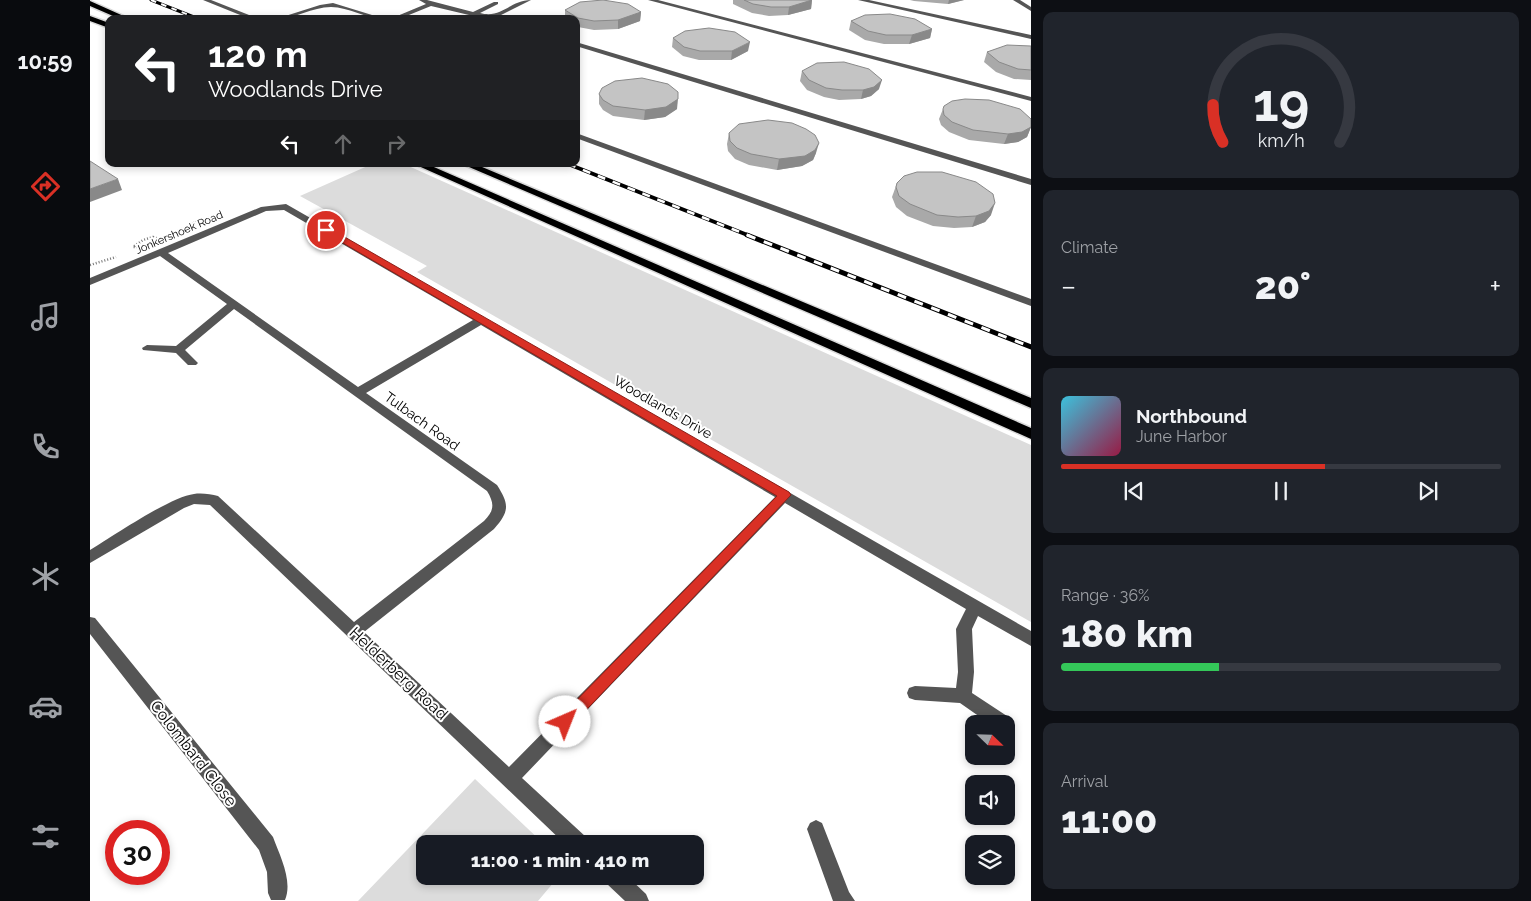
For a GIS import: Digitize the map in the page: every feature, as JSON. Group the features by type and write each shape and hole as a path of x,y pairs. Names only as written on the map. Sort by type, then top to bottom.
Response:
{"highway":[{"path":"90,3 117,15"},
{"path":"90,18 105,24"},
{"path":"426,167 1031,434"},
{"path":"474,167 1031,403"}],"street":[{"path":"206,0 245,15"},
{"path":"294,15 342,0"},
{"path":"422,0 478,15"},
{"path":"498,15 528,0"},
{"path":"650,0 1031,99"},
{"path":"861,0 1031,37"},
{"path":"1016,0 1031,10"},
{"path":"474,14 496,3"},
{"path":"403,15 432,4"},
{"path":"327,6 338,6 368,15"},
{"path":"580,45 1031,182"},
{"path":"580,136 1031,303"},
{"name":"Jonkershoek Road","path":"90,282 156,248 264,208 278,206"},
{"name":"Woodlands Drive","path":"278,206 292,210 1031,639"},
{"name":"Tulbach Road","path":"156,248 492,488 500,501 498,515 489,525 354,631"},
{"path":"179,350 234,304"},
{"path":"357,393 481,320"},
{"path":"147,348 179,350 192,363"},
{"path":"510,778 785,495"},
{"name":"Helderberg Road","path":"90,557 186,500 208,498 218,504 570,835"},
{"path":"963,696 966,672 964,629 975,606"},
{"name":"Colombard Close","path":"90,623 266,844 276,872 278,893"},
{"path":"915,693 963,696 991,715"},
{"path":"816,829 842,900"},
{"path":"623,885 640,901"}],"path":[{"path":"158,238 156,248 133,248 143,240 158,238"}],"shaded area":[{"path":"365,167 411,167 1031,445 1031,622 417,272 427,266 300,196"},
{"path":"475,779 534,835 421,835"},
{"path":"416,841 416,885 551,885 538,901 358,901"}],"building":[{"path":"603,0 628,4 641,12 618,20 594,21 580,18 580,15 573,15 565,10 580,2"},
{"path":"744,0 812,0 789,7 771,7 753,4"},
{"path":"890,14 915,19 932,29 912,35 886,35 868,31 851,21 865,15"},
{"path":"709,28 735,32 750,42 732,51 700,51 684,47 673,38 685,31"},
{"path":"1007,45 1031,46 1031,70 1018,69 999,62 987,52"},
{"path":"844,62 869,69 882,80 874,87 863,90 842,90 826,88 809,80 802,71 817,63"},
{"path":"642,78 668,84 678,92 678,99 666,107 645,110 613,106 603,100 599,94 602,88 615,81"},
{"path":"965,99 989,100 1020,109 1031,119 1031,127 1022,132 1008,134 973,130 952,122 944,115 944,106 952,101"},
{"path":"768,120 792,123 806,129 815,135 819,143 815,150 805,156 779,159 751,154 737,148 730,141 729,133 739,124"},
{"path":"90,161 118,179 90,189"},
{"path":"917,172 942,172 976,182 993,194 995,203 989,211 976,216 937,215 910,204 899,196 896,187 897,183 904,176"}],"railway":[{"path":"151,0 189,15"},
{"path":"576,167 750,236"},
{"path":"747,235 1031,347"}],"route":[{"path":"326,230 785,495 565,722"}]}
